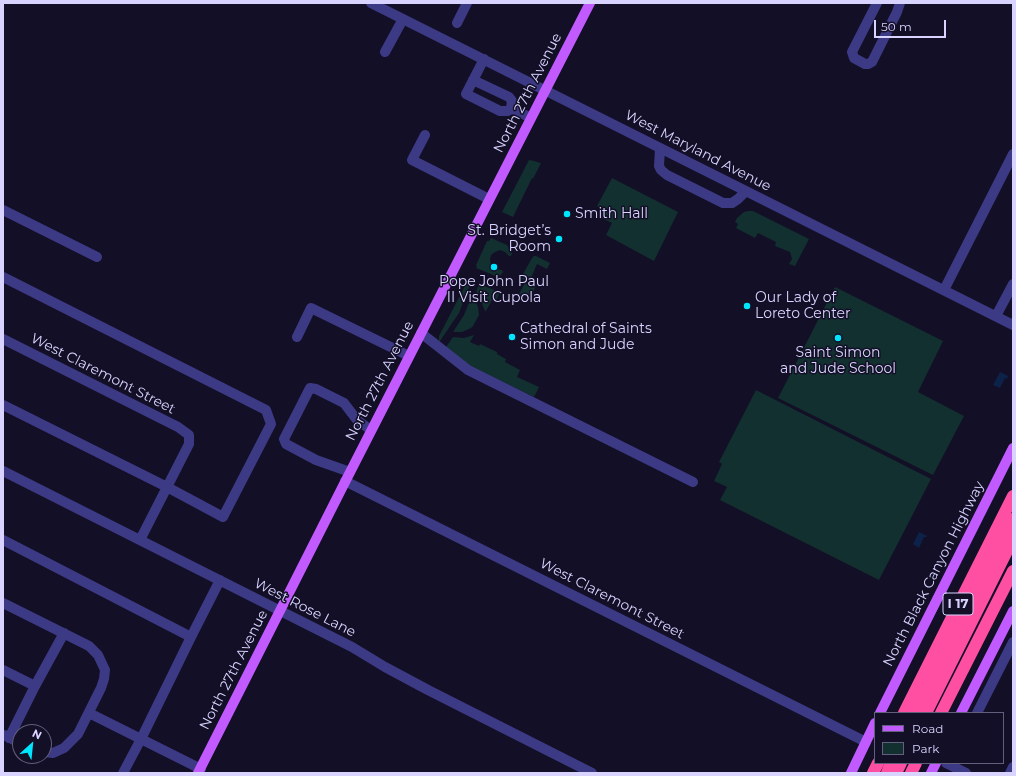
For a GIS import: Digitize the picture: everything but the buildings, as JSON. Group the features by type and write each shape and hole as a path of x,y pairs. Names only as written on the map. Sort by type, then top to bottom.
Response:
{"highway":[{"name":"I 17","path":"905,712 1013,496"},
{"path":"917,712 1013,520"},
{"path":"926,712 1013,539"},
{"name":"I 17","path":"942,712 1013,571"},
{"path":"873,773 878,764"},
{"path":"886,773 891,764"},
{"path":"896,773 900,764"},
{"path":"911,773 916,764"}],"main road":[{"name":"North 27th Avenue","path":"199,771 347,476 590,3"},
{"name":"North Black Canyon Highway","path":"881,712 1013,448"},
{"path":"962,712 1013,611"},
{"path":"851,773 874,726"},
{"path":"931,773 936,764"}],"street":[{"name":"West Maryland Avenue","path":"372,3 1013,325"},
{"path":"457,23 467,3"},
{"path":"877,3 852,52 854,58 865,64 872,62 900,3"},
{"path":"385,52 402,19"},
{"path":"473,80 509,98 512,101 511,108 508,111 500,111 466,94 473,80 484,60"},
{"path":"511,108 531,118"},
{"path":"425,135 412,160 489,199"},
{"path":"660,148 660,170 674,179 723,203 732,203 746,191"},
{"path":"944,290 1013,154"},
{"path":"3,210 97,257"},
{"path":"3,277 266,410 271,424 223,517 167,487 3,405"},
{"path":"996,316 1013,284"},
{"path":"297,338 311,308 409,356"},
{"path":"421,333 468,370 693,482"},
{"name":"West Claremont Street","path":"3,340 178,427 189,435 189,444 167,487"},
{"name":"West Claremont Street","path":"371,430 356,420 344,403 316,389 310,388 284,439 286,444 316,460 866,742"},
{"name":"West Rose Lane","path":"3,471 352,647 428,690 592,773"},
{"path":"140,540 167,487"},
{"path":"3,540 191,637"},
{"path":"123,773 220,580"},
{"path":"3,603 89,646 98,655 105,670 101,688 78,734 64,748 52,753"},
{"path":"6,737 64,634"},
{"path":"978,712 1013,642"},
{"path":"3,670 35,686"},
{"path":"89,713 141,739 199,771"},
{"path":"949,766 966,773"},
{"path":"1010,773 1013,767"}],"green space":[{"path":"529,160 541,163 513,217 502,212"},
{"path":"612,178 678,212 654,261 606,235 612,223 600,217 603,210 597,206"},
{"path":"753,211 809,239 795,266 789,264 792,259 790,252 775,246 776,242 758,233 755,238 736,228 738,224 735,222 737,218 744,212"},
{"path":"491,238 507,245 512,253 511,256 509,256 500,250 491,255 491,265 496,269 502,270 503,272 501,275 496,276 476,268 487,241"},
{"path":"534,256 550,263 547,269 537,264 531,278 523,274"},
{"path":"523,277 537,284 530,299 519,294 526,281 522,279"},
{"path":"467,282 471,282 459,313 439,341 439,336"},
{"path":"479,284 500,292 496,302 492,300 486,311 476,292"},
{"path":"835,287 943,341 918,392 964,416 933,475 778,398"},
{"path":"472,295 478,307 479,315 471,328 462,332 453,332 464,315"},
{"path":"474,335 470,342 479,346 480,344 497,352 497,354 506,359 505,362 520,370 517,377 539,387 534,397 467,365 446,347 453,337 464,338"},
{"path":"756,390 931,479 879,580 720,500 727,487 714,481 722,464 719,462"}],"water":[{"path":"1000,372 1008,376 1007,379 1005,378 1000,388 993,385"},
{"path":"919,532 927,536 924,537 919,548 913,544"}],"place":[{"name":"Smith Hall","path":"567,214"},
{"name":"St. Bridget’s Room","path":"559,239"},
{"name":"Pope John Paul II Visit Cupola","path":"494,267"},
{"name":"Our Lady of Loreto Center","path":"747,306"},
{"name":"Cathedral of Saints Simon and Jude","path":"512,337"},
{"name":"Saint Simon and Jude School","path":"838,338"}]}
